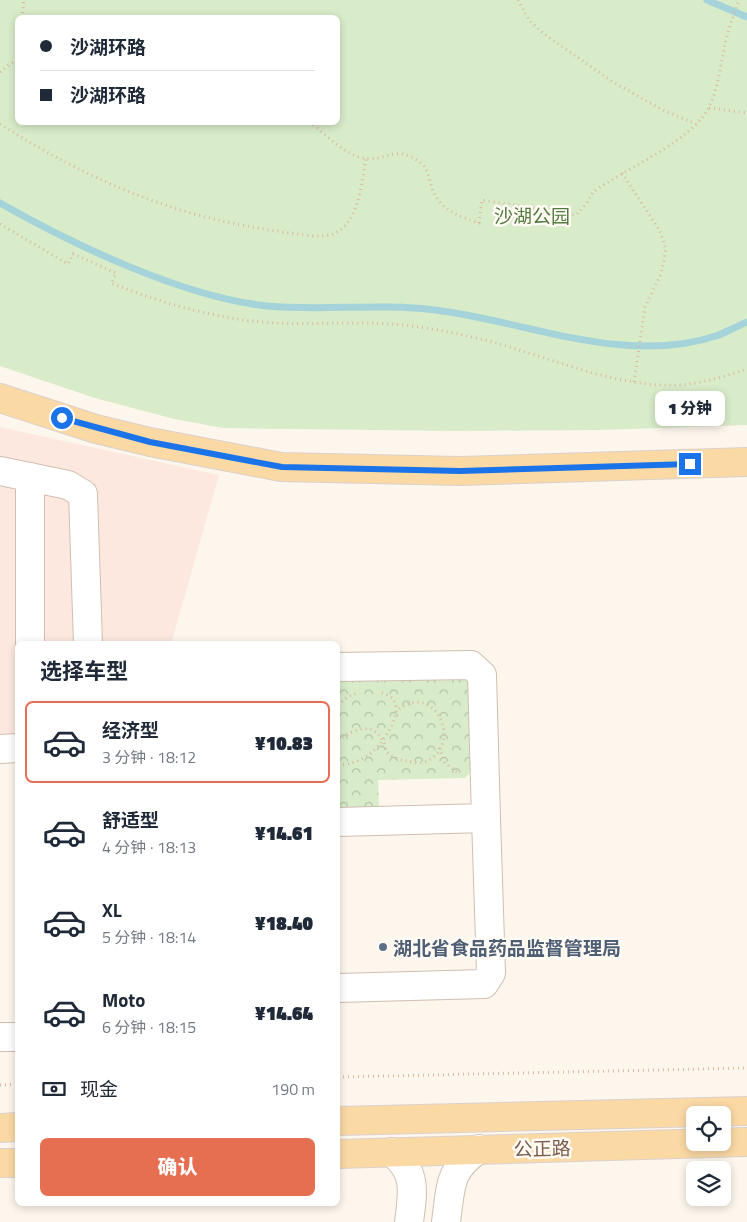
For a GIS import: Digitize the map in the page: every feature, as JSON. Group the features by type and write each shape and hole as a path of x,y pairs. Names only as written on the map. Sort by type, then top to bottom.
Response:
{"main road":[{"path":"0,398 96,429 150,442 282,467 460,471 747,462"},
{"name":"公正路","path":"340,1121 747,1111"},
{"path":"0,1128 15,1127"},
{"name":"公正路","path":"340,1154 747,1142"},
{"path":"0,1163 15,1163"}],"lane":[{"path":"0,472 68,485 83,494 88,641"},
{"path":"30,477 30,641"},
{"path":"340,667 471,665 482,675 491,973 484,984 340,988"},
{"path":"0,749 15,748"},
{"path":"340,822 486,818"},
{"path":"0,1037 15,1037"},
{"path":"446,1222 451,1180 465,1159 479,1149"},
{"path":"392,1152 409,1170 412,1191 408,1222"}],"path":[{"path":"22,15 24,0"},
{"path":"518,0 529,20 544,34 613,82 661,109 696,124"},
{"path":"313,125 350,153 366,159 399,153 408,154 424,164 433,190 445,207 459,216 479,223 482,200 576,215 587,203 593,192 696,124 709,108 717,85 730,27 740,0"},
{"path":"0,72 15,60"},
{"path":"709,108 747,113"},
{"path":"0,124 59,159 130,194 199,216 308,235 328,236 344,228 351,218 366,159"},
{"path":"622,173 660,230 666,249 661,274 644,314 634,382"},
{"path":"0,224 68,264 73,254 116,274 112,284 182,308 276,323 410,326 475,337 571,366 634,382 682,384 717,378 747,369"},
{"path":"340,703 349,696 361,692"},
{"path":"340,766 355,763 368,756 383,741 396,712 395,702 390,696 377,692"},
{"path":"340,739 362,727 373,730 383,741 387,752 398,759 414,763 426,762 434,756 441,744 444,729 441,715 432,708 411,702 396,712"},
{"path":"340,1077 747,1068"},
{"path":"0,1085 15,1084"}],"shaded area":[{"path":"0,427 219,475 172,641 15,641 15,735 0,735"}],"green space":[{"name":"沙湖公园","path":"0,0 747,0 747,425 598,430 456,431 223,428 174,419 95,398 0,366"},
{"path":"466,674 474,685 477,765 465,778 378,780 379,809 340,810 340,676"}],"waterway":[{"path":"707,0 747,17"},
{"path":"0,203 61,236 130,267 165,281 234,301 267,306 309,308 393,307 435,310 576,339 648,346 684,344 719,335 747,322"}],"place":[{"name":"湖北省食品药品监督管理局","path":"383,947"}],"route":[{"path":"62,418 96,429 150,442 236,460 282,467 460,471 690,464"}]}
